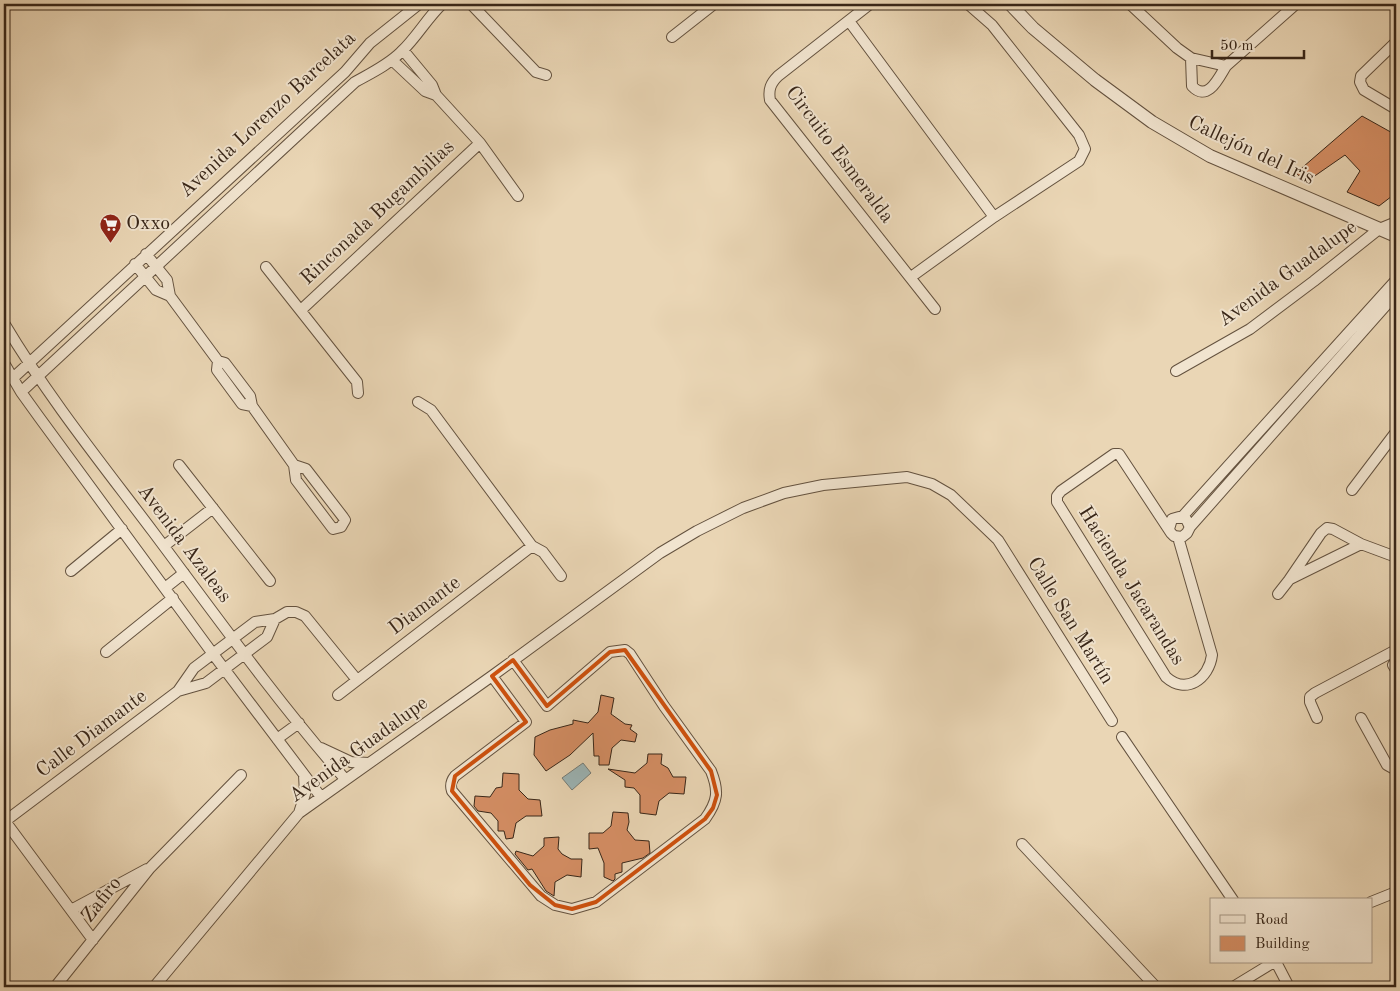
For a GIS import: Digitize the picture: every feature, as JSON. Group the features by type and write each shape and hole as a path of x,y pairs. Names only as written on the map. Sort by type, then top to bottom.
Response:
{"street":[{"name":"Avenida Lorenzo Barcelata","path":"13,378 182,220 345,72 370,43 419,4"},
{"name":"Avenida Lorenzo Barcelata","path":"21,392 355,82 392,60 403,50 432,8 442,4"},
{"path":"471,4 536,72 546,75"},
{"path":"672,37 714,4"},
{"name":"Circuito Esmeralda","path":"870,4 778,76 769,88 770,100 935,309"},
{"path":"911,277 994,217 1079,161 1086,150 1080,135 992,25 968,4"},
{"name":"Callejón del Iris","path":"1010,4 1033,28 1095,80 1152,122 1210,156 1396,236"},
{"path":"1130,4 1177,48 1191,58 1226,66"},
{"path":"1191,58 1192,86 1194,89 1201,91 1208,90 1214,86 1226,66 1296,4"},
{"path":"849,21 994,217"},
{"path":"1396,42 1361,76 1360,82 1364,90 1396,109"},
{"path":"403,50 432,85 436,95 480,143 518,196"},
{"path":"392,60 425,91 436,95"},
{"path":"345,72 348,80 355,82"},
{"name":"Rinconada Bugambilias","path":"301,310 480,143"},
{"path":"182,220 192,232"},
{"name":"Avenida Guadalupe","path":"1176,371 1250,328 1314,281 1379,229 1396,222"},
{"path":"146,254 168,280 170,296 218,361 217,370 242,404 252,406 294,465 296,480 330,526 333,529 341,527 345,520 306,468 294,465"},
{"path":"135,264 156,290 170,296"},
{"path":"266,267 357,382 358,393"},
{"path":"1396,280 1182,517 1172,519 1169,529 1174,536 1178,537 1188,533 1190,527 1396,294"},
{"name":"Avenida Azaleas","path":"4,323 37,377 233,639 345,779"},
{"name":"Avenida Azaleas","path":"4,363 21,392 213,654 321,797"},
{"path":"418,402 431,410 532,546 543,552 561,576"},
{"path":"1352,490 1396,432"},
{"path":"1253,439 1262,446"},
{"name":"Hacienda Jacarandas","path":"1169,529 1119,454 1114,454 1061,491 1057,496 1057,502 1166,677 1171,682 1186,685 1195,683 1202,677 1208,669 1212,655 1178,537"},
{"path":"179,465 270,581"},
{"name":"Calle San Martín","path":"598,599 653,558 705,527 743,508 784,493 823,485 907,477 922,481 951,495 998,540 1112,721"},
{"path":"164,546 212,508"},
{"path":"1182,517 1186,519 1190,527"},
{"path":"1278,594 1321,533 1327,528 1333,529 1361,544 1396,557"},
{"path":"71,570 122,529"},
{"path":"1289,580 1361,544"},
{"name":"Diamante","path":"338,695 532,546"},
{"path":"165,588 184,573"},
{"path":"106,652 173,598"},
{"name":"Avenida Guadalupe","path":"154,987 298,813 598,599"},
{"name":"Calle Diamante","path":"5,822 178,691 194,668 255,622 275,619 288,612 296,612 305,616 357,680"},
{"name":"Calle Diamante","path":"178,691 206,683 225,669 267,637 275,619"},
{"path":"492,676 526,722 455,776 452,779 451,787 452,791 541,896 555,905 572,909 596,902 705,819 713,808 717,795 716,782 711,771 664,706 634,659 625,650 610,652 547,706 512,660"},
{"path":"1317,718 1310,702 1310,697 1315,692 1396,650"},
{"path":"1361,718 1387,764 1396,770"},
{"path":"277,739 299,723"},
{"path":"1122,737 1232,898"},
{"path":"316,745 351,762 369,763"},
{"name":"Zafiro","path":"5,822 93,940 150,868 241,775"},
{"path":"298,813 305,794 304,775"},
{"path":"1022,844 1156,987"},
{"path":"71,910 150,868"},
{"path":"1372,902 1396,892"},
{"path":"56,987 93,940"},
{"path":"1233,987 1272,964"},
{"path":"1276,964 1289,987"}],"highlighted area":[{"path":"625,650 711,771 717,795 713,808 705,819 596,902 572,909 555,905 530,885 452,791 455,776 526,722 492,676 513,660 547,706 610,652"}],"water":[{"path":"583,763 591,773 572,790 562,778"}],"building":[{"path":"1362,116 1396,135 1396,193 1379,206 1347,192 1360,171 1345,155 1306,182 1296,173"},
{"path":"601,695 614,698 611,714 625,724 632,725 630,729 637,734 635,742 621,740 612,748 609,765 599,765 599,756 594,756 593,733 570,755 546,771 534,755 535,737 550,730 573,724 573,720 588,723 598,712"},
{"path":"648,754 662,754 661,764 668,768 673,777 686,777 684,794 669,793 659,801 656,815 640,813 640,795 634,788 625,787 625,780 608,769 635,773 647,763"},
{"path":"503,773 519,774 519,790 528,799 540,800 542,816 526,816 516,823 513,838 506,839 504,831 498,831 498,821 491,813 478,811 474,806 475,796 490,797 496,788 502,787"},
{"path":"613,812 628,813 629,822 627,830 635,840 649,841 650,853 643,858 622,863 622,872 615,874 613,881 604,877 604,863 598,848 589,849 589,833 603,833 611,826"},
{"path":"559,837 558,849 562,854 571,859 582,859 581,877 567,875 555,882 554,896 546,891 532,869 528,870 515,854 516,851 533,856 544,846 544,838"}],"place":[{"name":"Oxxo","path":"110,243"}]}
